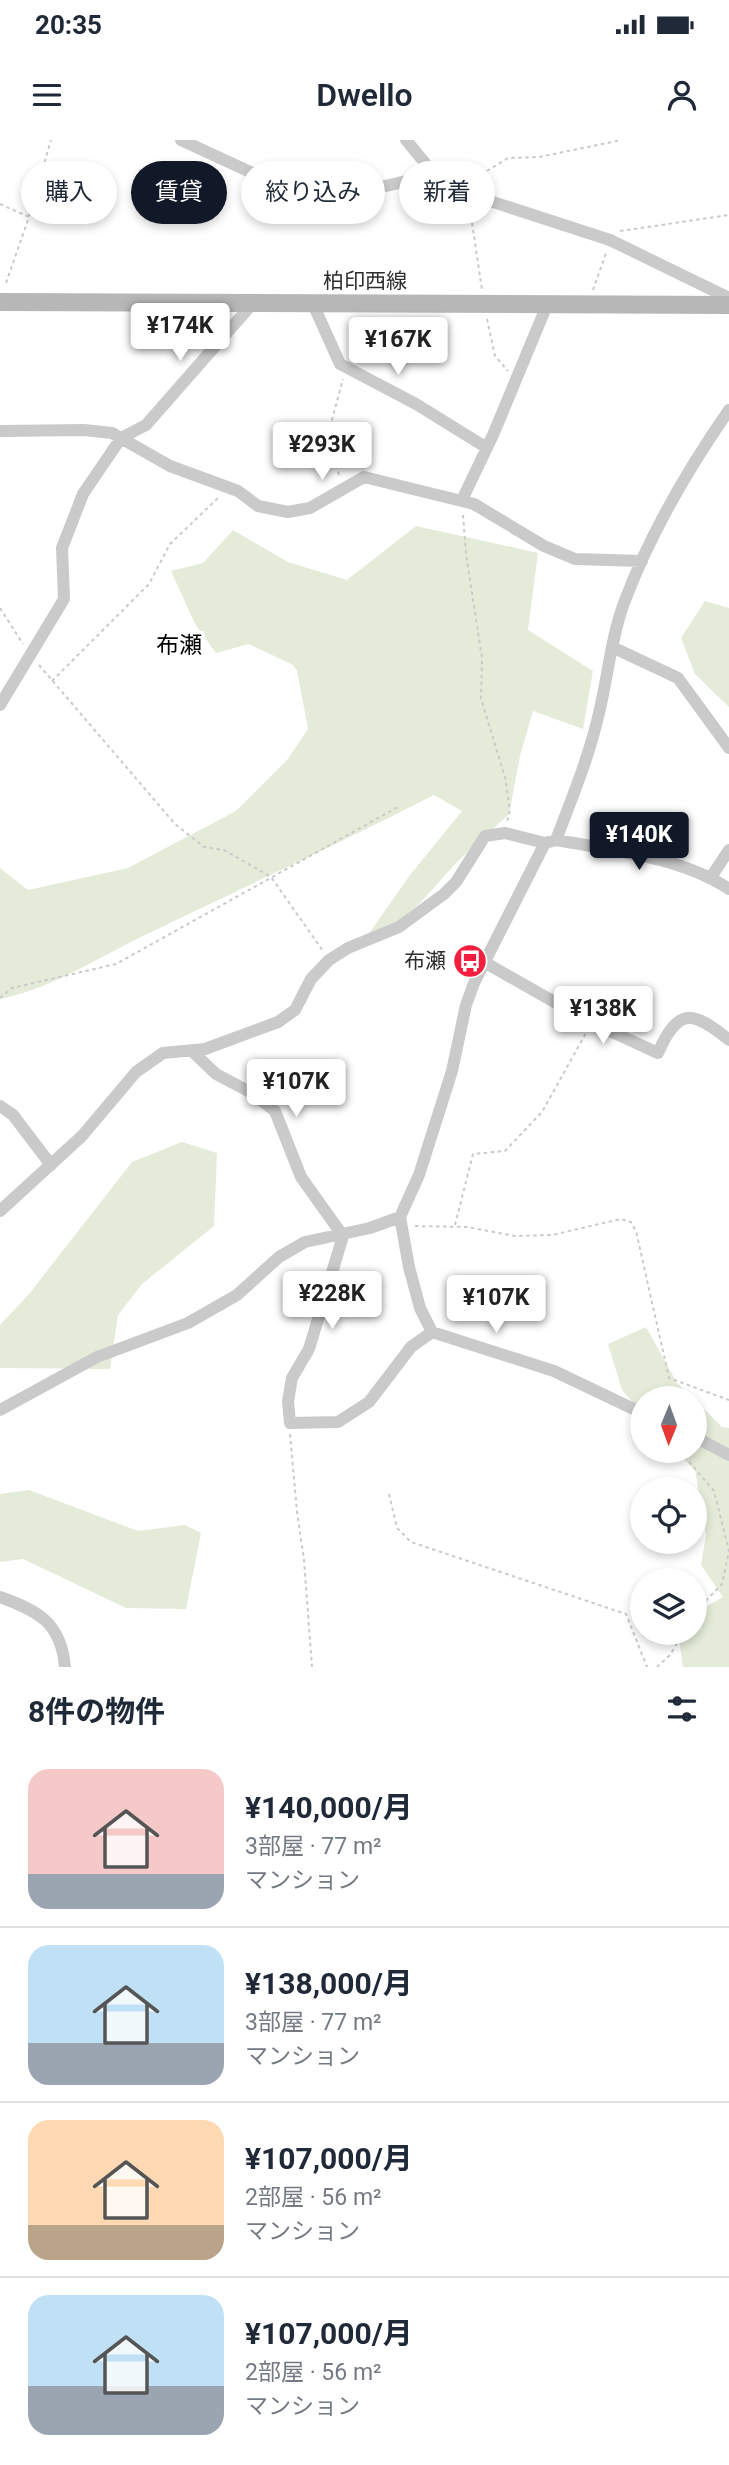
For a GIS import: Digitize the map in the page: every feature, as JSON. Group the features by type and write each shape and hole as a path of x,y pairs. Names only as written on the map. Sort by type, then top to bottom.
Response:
{"main road":[{"name":"柏印西線","path":"2,295 313,304 729,304"}],"street":[{"path":"181,140 285,188 300,192 358,192 399,182"},
{"path":"406,140 423,161"},
{"path":"495,203 610,240 729,298"},
{"path":"0,705 64,598 62,548 83,494 121,438 146,425 253,303"},
{"path":"313,304 340,364 416,404 487,448"},
{"path":"462,500 487,448 547,305"},
{"path":"630,1407 554,1371 432,1332 420,1308 409,1267 402,1222 452,1071 466,1005 484,962 550,841 592,744 612,647 624,604 642,561 685,480 729,410"},
{"path":"0,431 84,430 112,433 170,466 229,487 258,506 288,512 310,508 364,478 474,504 544,546 575,559 642,561"},
{"path":"612,647 678,678 729,748"},
{"path":"0,1211 82,1136 136,1072 163,1053 193,1052 278,1022 295,1010 311,979 329,960 348,948 399,928 450,888 485,836 505,833 639,854 711,877 729,889"},
{"path":"711,877 729,850"},
{"path":"484,962 592,1023 658,1053 679,1020 689,1016 702,1020 729,1040"},
{"path":"193,1052 216,1074 252,1093 275,1111 301,1177 343,1236"},
{"path":"0,1106 13,1115 51,1165"},
{"path":"0,1410 97,1357 188,1323 237,1295 279,1257 305,1242 402,1222"},
{"path":"343,1236 309,1349 292,1378 288,1401 289,1423 338,1422 369,1402 411,1348 432,1332"},
{"path":"707,1443 729,1455"},
{"path":"0,1597 35,1612 54,1627 65,1667"}],"path":[{"path":"45,161 51,140"},
{"path":"495,166 508,158 539,156 622,140"},
{"path":"0,204 21,213"},
{"path":"587,305 610,240 621,229 729,215"},
{"path":"2,295 27,224"},
{"path":"343,490 329,431 347,368"},
{"path":"52,681 149,584 170,544 229,487"},
{"path":"462,500 466,554 482,658 481,699 505,777 510,810 505,833"},
{"path":"0,608 30,655 174,824 204,847 225,850 271,877 329,960"},
{"path":"0,998 12,989 116,964 398,807"},
{"path":"454,1227 473,1154 505,1151 542,1112 592,1023"},
{"path":"402,1222 515,1236 552,1235 621,1219 631,1222 636,1231 669,1378 729,1401"},
{"path":"289,1423 312,1667"},
{"path":"690,1463 714,1491 729,1551 722,1584 707,1600"},
{"path":"389,1494 397,1528 411,1542 626,1614 647,1667"},
{"path":"657,1667 675,1645"}],"green space":[{"path":"416,526 538,553 528,630 593,671 583,729 533,711 520,756 509,814 459,860 419,904 375,941 368,935 410,875 462,811 434,795 54,981 0,999 0,868 28,890 128,868 236,811 287,760 308,729 297,671 293,665 249,644 216,653 195,624 171,571 203,563 233,530 288,562 347,580"},
{"path":"705,601 729,608 729,707 695,674 681,638"},
{"path":"182,1142 217,1153 214,1226 142,1284 118,1315 110,1369 0,1368 0,1325 29,1294 132,1162"},
{"path":"646,1327 680,1386 630,1386 630,1399 622,1390 608,1344"},
{"path":"707,1412 722,1427 729,1428 729,1667 683,1667 680,1645 707,1645 707,1606 723,1597 707,1574 707,1568 701,1565 703,1554 707,1554 707,1477 696,1477 695,1470 688,1463 707,1463"},
{"path":"29,1490 138,1531 185,1525 201,1533 186,1609 126,1608 23,1559 0,1562 0,1494"}],"place":[{"name":"布瀬","path":"470,961"}],"district":[{"name":"布瀬","path":"179,645"}]}
